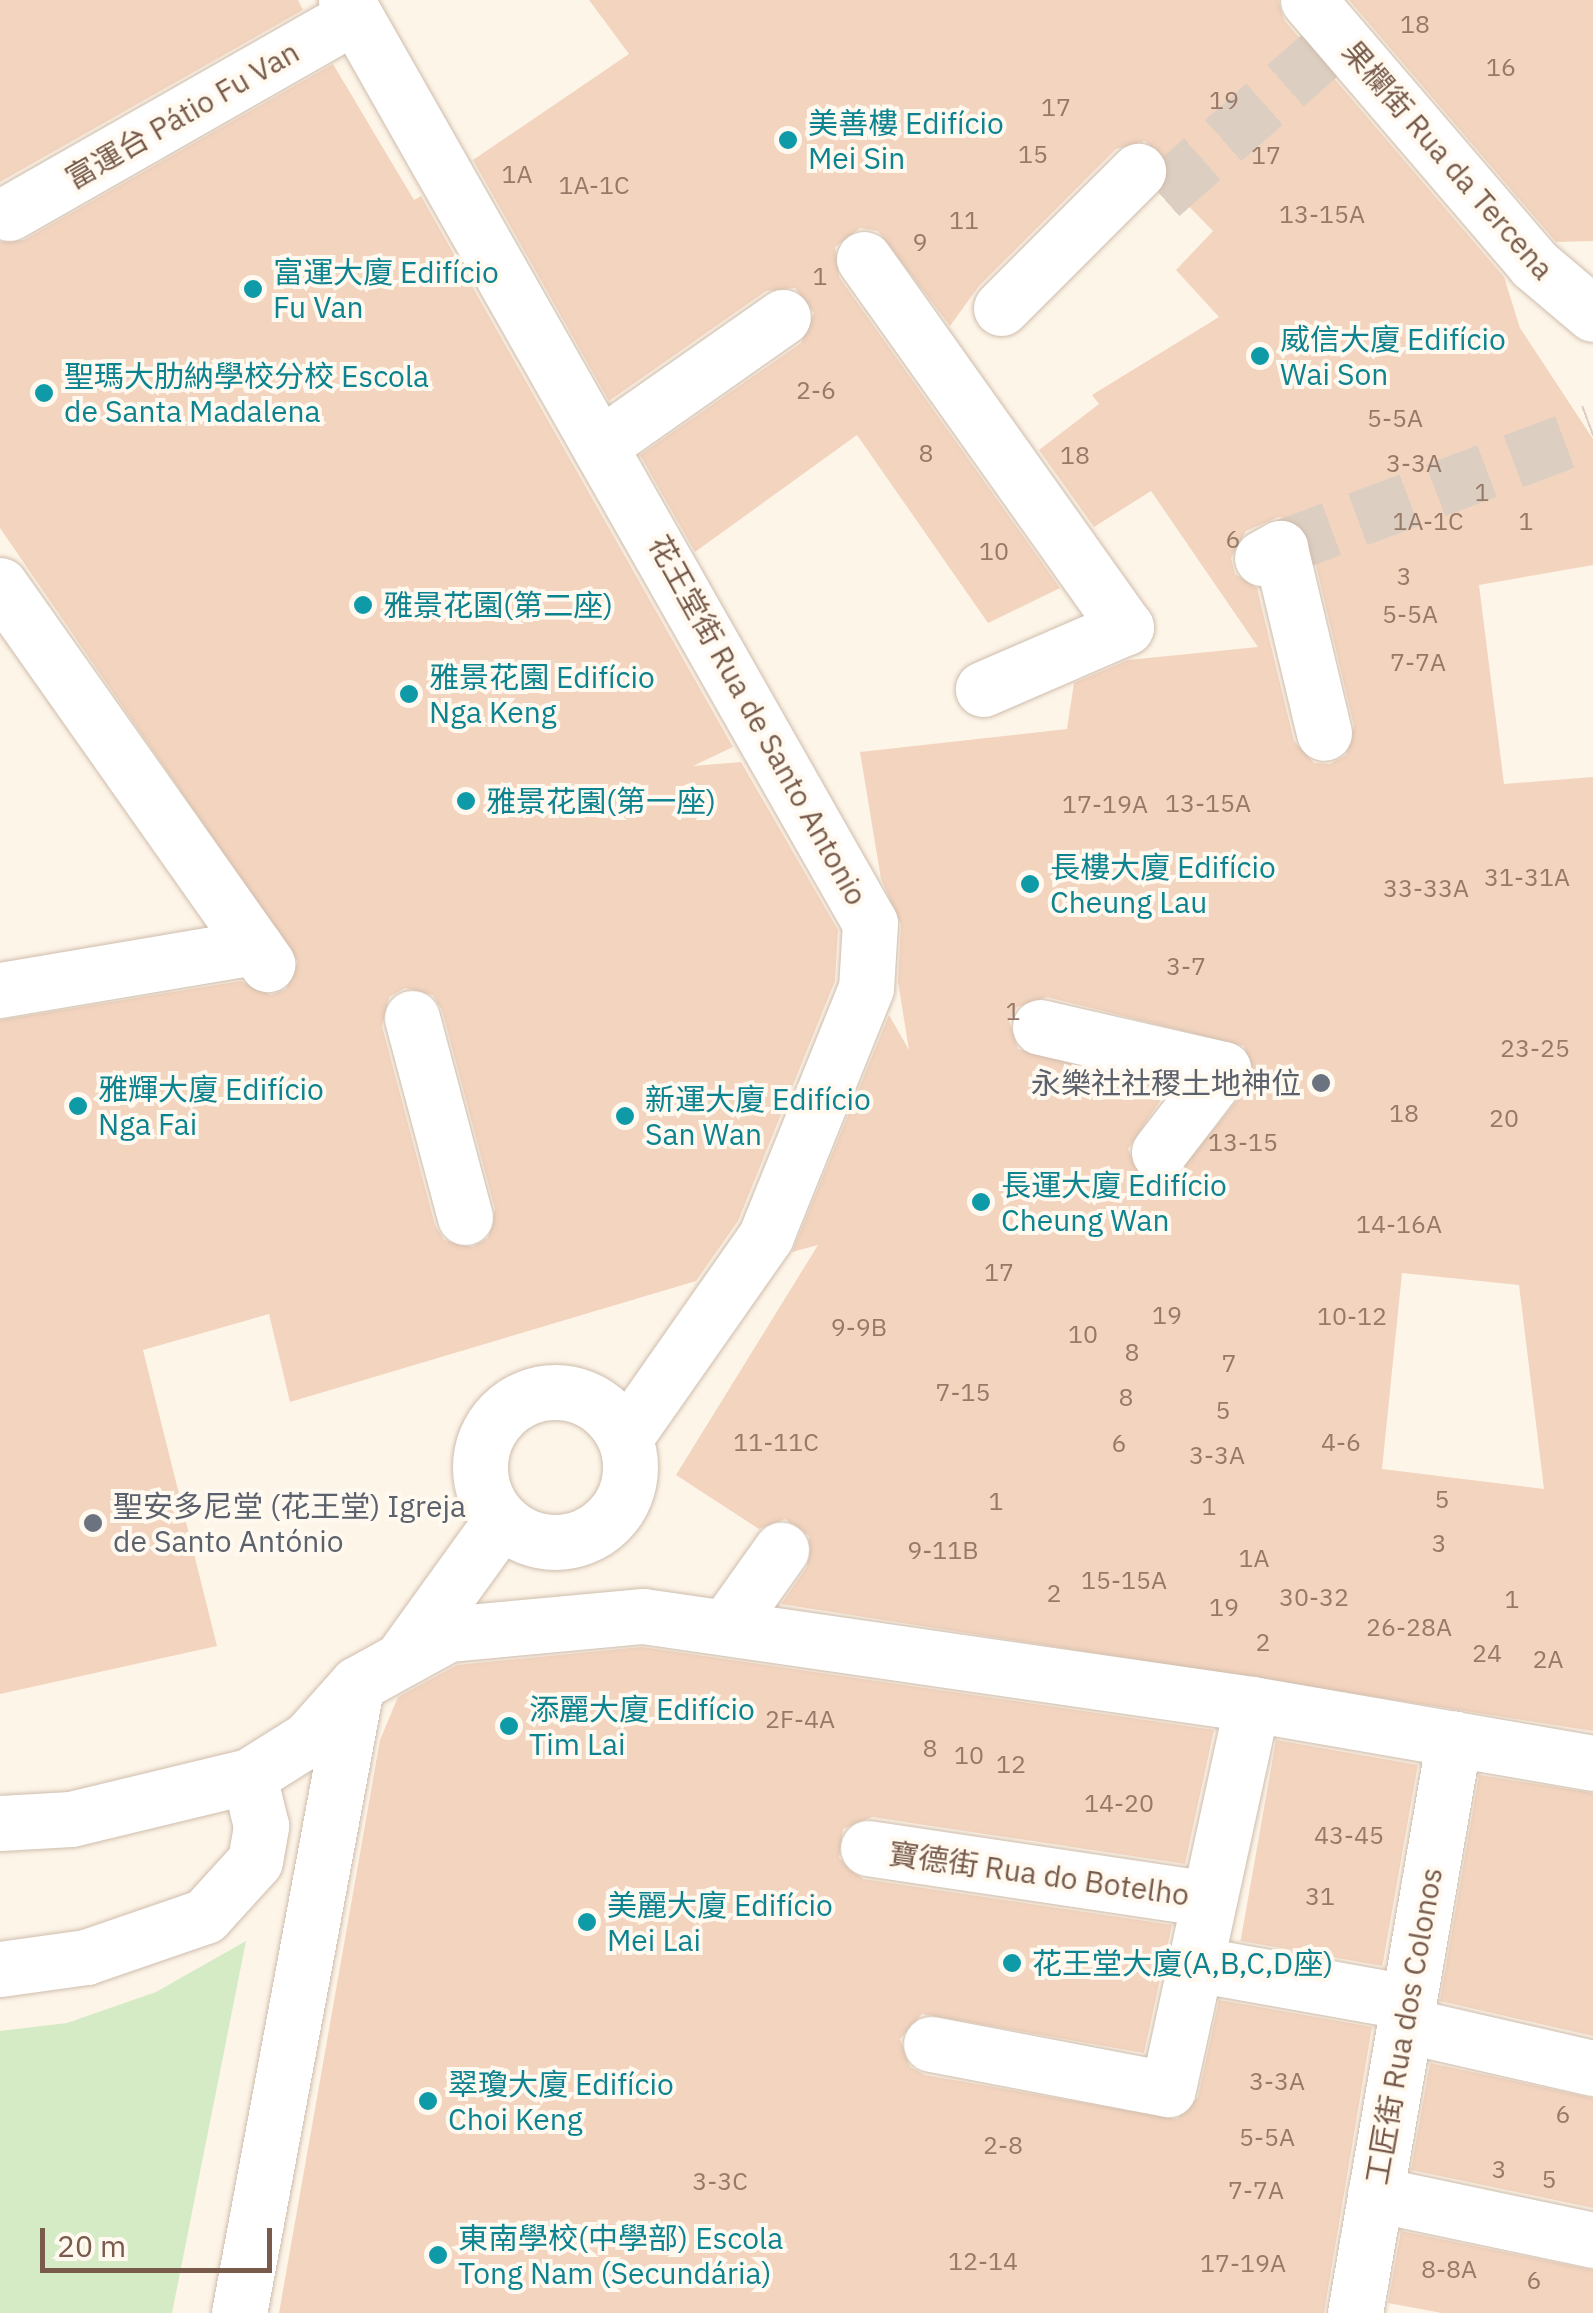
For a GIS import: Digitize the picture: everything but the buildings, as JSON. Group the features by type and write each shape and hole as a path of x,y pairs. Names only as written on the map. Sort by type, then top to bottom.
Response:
{"street":[{"name":"果欄街 Rua da Tercena","path":"1308,0 1570,274 1593,314"},
{"name":"富運台 Pátio Fu Van","path":"9,213 350,8"},
{"name":"花王堂街 Rua de Santo Antonio","path":"350,8 860,892 871,953 866,988 766,1236 625,1437"},
{"path":"1002,308 1138,170"},
{"path":"864,259 1126,627 983,689"},
{"path":"602,444 783,317"},
{"path":"1262,558 1280,548 1324,733"},
{"path":"0,585 261,956 0,990"},
{"path":"412,1018 464,1217"},
{"path":"1040,1027 1223,1069 1159,1152"},
{"path":"568,1392 602,1408 625,1437 627,1494 589,1534 553,1543 501,1520 482,1487 481,1449 513,1404 568,1392"},
{"path":"405,1654 501,1520"},
{"path":"726,1627 780,1550"},
{"path":"0,1823 71,1820 248,1776 308,1739 357,1684 405,1654 448,1634 643,1616 1252,1704 1593,1763"},
{"path":"239,2313 357,1684"},
{"path":"930,2044 1168,2089 1252,1704"},
{"name":"工匠街 Rua dos Colonos","path":"1355,2313 1454,1738"},
{"path":"0,1969 86,1957 205,1916 254,1861 261,1826 248,1776"},
{"name":"寶德街 Rua do Botelho","path":"868,1848 1209,1899"},
{"path":"1195,1964 1407,2013 1593,2068"},
{"path":"1375,2194 1593,2240"}],"green space":[{"path":"246,1941 172,2313 0,2313 0,2031 67,2023 156,1992"}],"tunnel":[{"path":"1161,195 1339,38"},
{"path":"1280,548 1593,431"}],"place":[{"name":"美善樓 Edifício Mei Sin","path":"788,140"},
{"name":"富運大廈 Edifício Fu Van","path":"253,289"},
{"name":"威信大廈 Edifício Wai Son","path":"1260,356"},
{"name":"聖瑪大肋納學校分校 Escola de Santa Madalena","path":"44,393"},
{"name":"雅景花園(第二座)","path":"363,605"},
{"name":"雅景花園 Edifício Nga Keng","path":"409,694"},
{"name":"雅景花園(第一座)","path":"466,801"},
{"name":"長樓大廈 Edifício Cheung Lau","path":"1030,884"},
{"name":"永樂社社稷土地神位","path":"1321,1083"},
{"name":"雅輝大廈 Edifício Nga Fai","path":"78,1106"},
{"name":"新運大廈 Edifício San Wan","path":"625,1116"},
{"name":"長運大廈 Edifício Cheung Wan","path":"981,1202"},
{"name":"聖安多尼堂 (花王堂) Igreja de Santo António","path":"93,1523"},
{"name":"添麗大廈 Edifício Tim Lai","path":"509,1726"},
{"name":"美麗大廈 Edifício Mei Lai","path":"587,1922"},
{"name":"花王堂大廈(A,B,C,D座)","path":"1012,1963"},
{"name":"翠瓊大廈 Edifício Choi Keng","path":"428,2101"},
{"name":"東南學校(中學部) Escola Tong Nam (Secundária)","path":"438,2255"}]}
